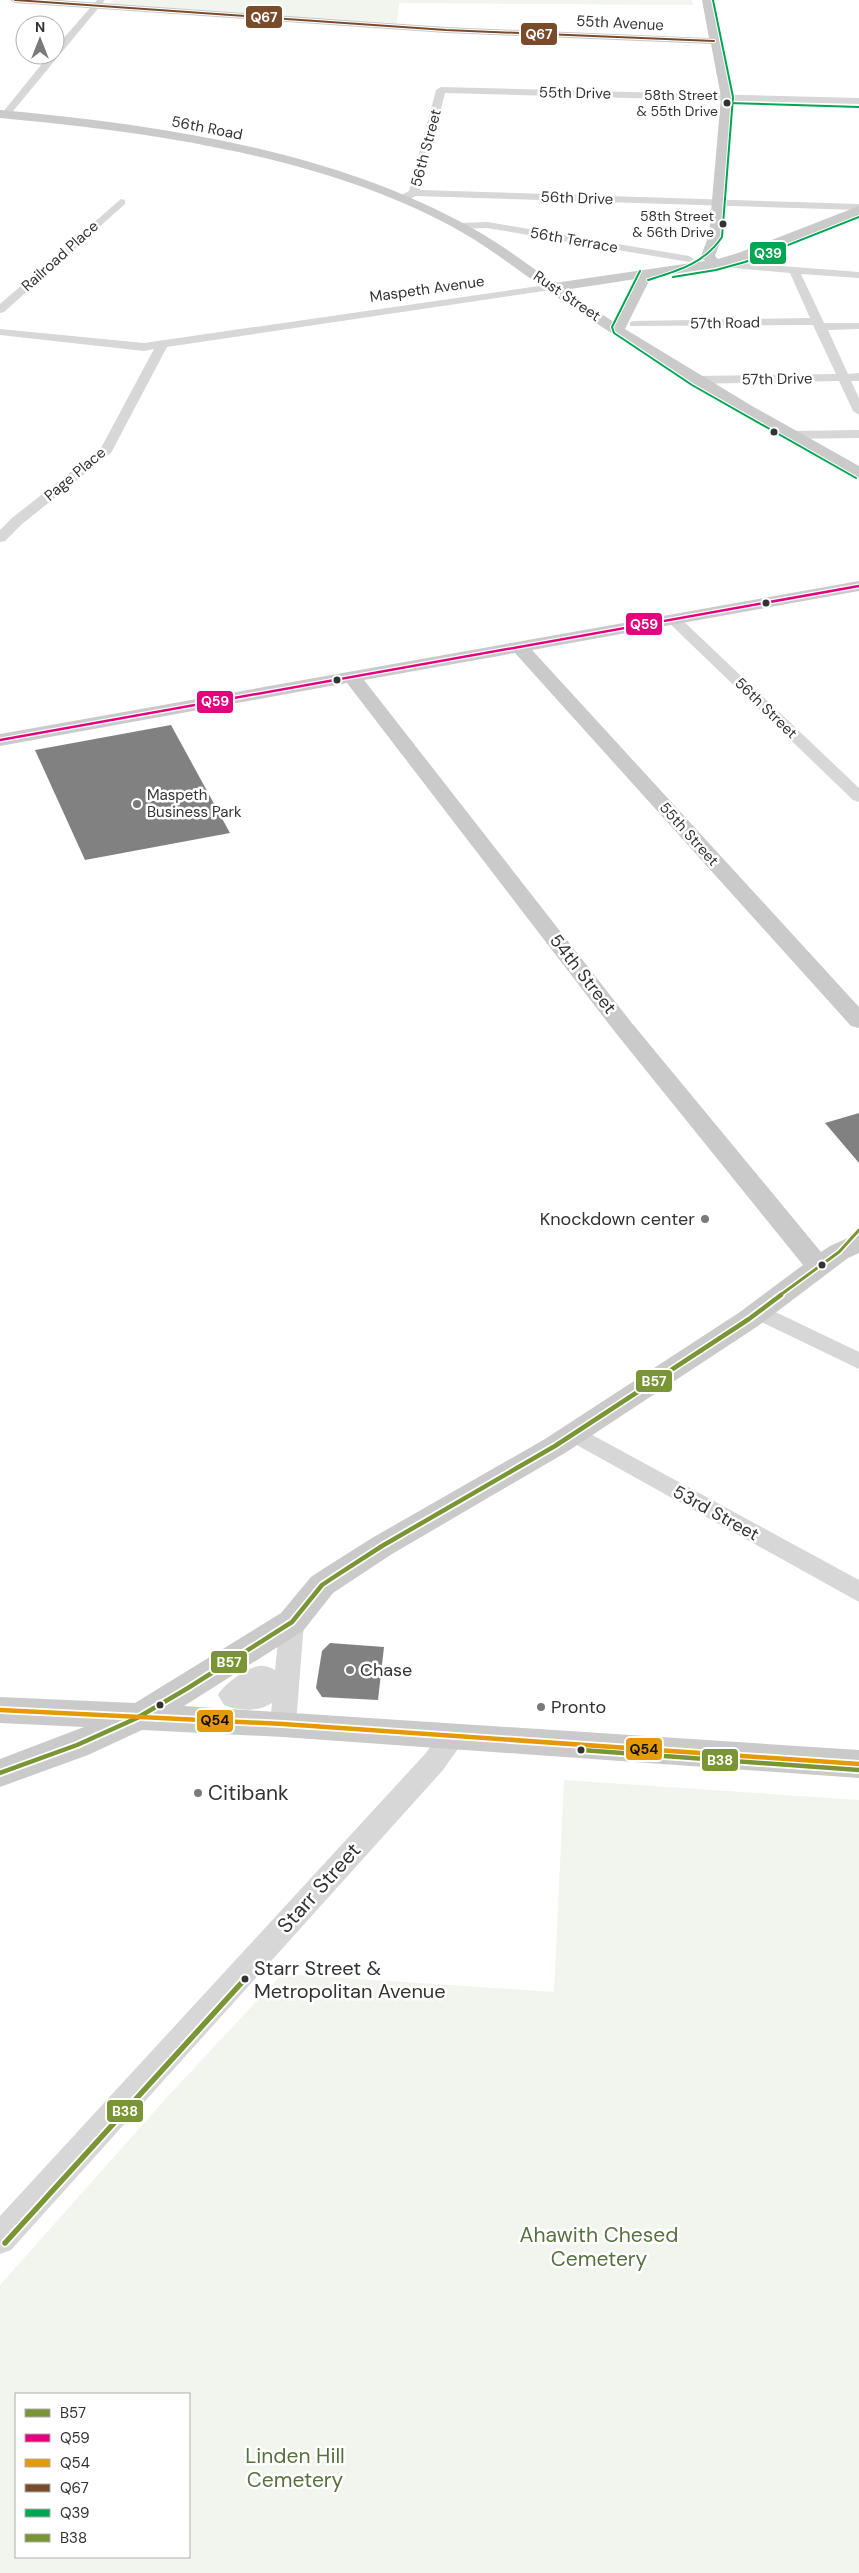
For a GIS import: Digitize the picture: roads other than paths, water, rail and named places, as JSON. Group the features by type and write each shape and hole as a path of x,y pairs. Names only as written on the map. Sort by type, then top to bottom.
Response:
{"main road":[{"name":"55th Avenue","path":"15,0 98,3 446,30 714,42"},
{"path":"707,0 714,42 727,97 717,203 716,235 708,256 715,264 743,256 859,208"},
{"name":"56th Road","path":"3,114 99,125 236,150 298,164 402,199"},
{"name":"Rust Street","path":"402,199 459,226 695,380 859,473"},
{"path":"618,329 646,274 689,259 712,245"},
{"name":"Maspeth Avenue","path":"553,287 715,264"},
{"path":"631,305 636,341"},
{"path":"0,740 673,619 858,588"},
{"name":"55th Street","path":"519,647 859,1021"},
{"name":"54th Street","path":"352,677 624,1027 839,1254"},
{"path":"0,1773 77,1745 137,1718 188,1688 292,1622 322,1585 334,1576 574,1433 759,1312 839,1254 859,1230"},
{"path":"0,1710 282,1724 859,1764"}],"street":[{"path":"65,43 98,3"},
{"path":"3,114 46,65"},
{"name":"55th Drive","path":"441,90 859,101"},
{"name":"56th Street","path":"402,199 414,193 441,90"},
{"name":"56th Drive","path":"414,193 859,208"},
{"name":"Railroad Place","path":"0,310 121,202"},
{"name":"56th Terrace","path":"459,226 487,225 689,259"},
{"name":"Maspeth Avenue","path":"715,264 795,272 859,275"},
{"path":"795,272 817,324 859,411"},
{"name":"Maspeth Avenue","path":"0,332 126,346 163,344 553,287"},
{"name":"57th Road","path":"634,324 817,324 859,326"},
{"name":"Page Place","path":"0,538 17,521 106,450 163,344"},
{"name":"57th Drive","path":"695,380 859,377"},
{"path":"789,435 859,434"},
{"name":"56th Street","path":"673,619 859,797"},
{"path":"759,1312 859,1361"},
{"name":"53rd Street","path":"574,1433 859,1592"},
{"path":"282,1724 292,1622"},
{"name":"Starr Street","path":"0,2239 428,1769 454,1736"}],"place":[{"name":"58th Street & 55th Drive","path":"727,103"},
{"name":"58th Street & 56th Drive","path":"723,224"},
{"name":"Maspeth Business Park","path":"137,804"},
{"name":"Knockdown center","path":"705,1219"},
{"name":"Chase","path":"350,1670"},
{"name":"Pronto","path":"541,1707"},
{"name":"Citibank","path":"198,1793"},
{"name":"Starr Street & Metropolitan Avenue","path":"245,1979"}],"park label":[{"name":"Ahawith Chesed Cemetery","path":"599,2247"},
{"name":"Linden Hill Cemetery","path":"295,2468"}]}
